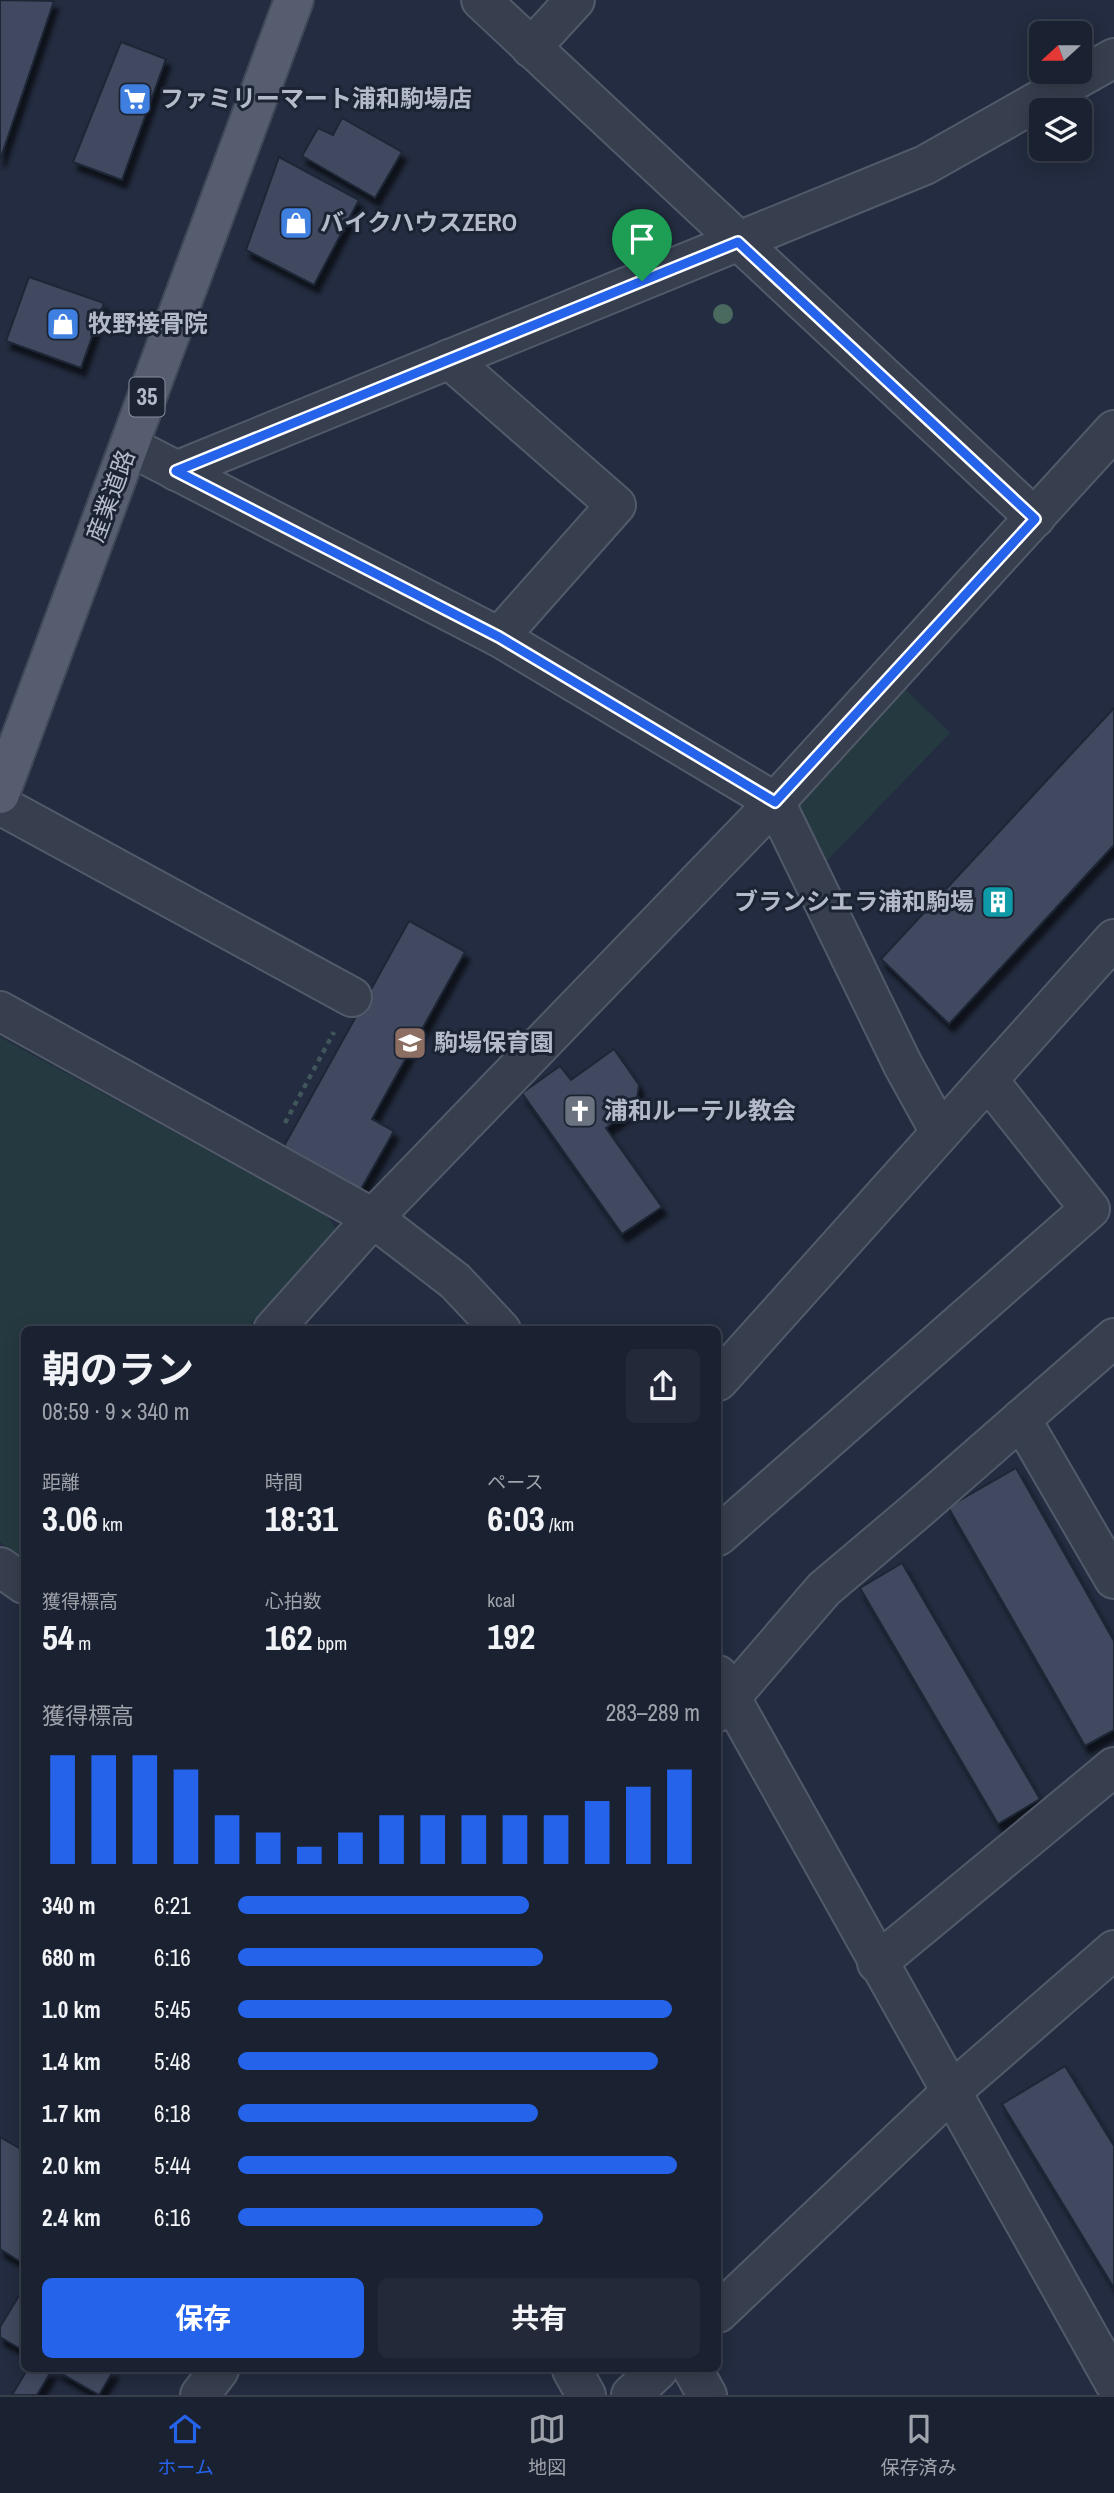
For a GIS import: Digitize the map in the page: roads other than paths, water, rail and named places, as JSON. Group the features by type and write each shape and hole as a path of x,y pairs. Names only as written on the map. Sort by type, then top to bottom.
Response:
{"main road":[{"name":"産業道路","path":"0,794 9,740 129,446 294,0"}],"street":[{"path":"481,0 1035,519"},
{"path":"531,48 575,0"},
{"path":"176,471 925,165 1114,58"},
{"path":"449,359 616,505 499,637"},
{"path":"277,1326 373,1218 775,802 1114,430"},
{"path":"129,446 499,637 775,802 903,1065 940,1132"},
{"path":"0,805 352,997"},
{"path":"721,1378 1114,939"},
{"path":"0,1012 373,1218 455,1281 497,1326"},
{"path":"721,1533 1090,1209 988,1080"},
{"path":"1114,1338 824,1589 721,1694 952,2091 1114,2382"},
{"path":"1021,1419 1114,1578"},
{"path":"0,1567 21,1582"},
{"path":"877,1963 1114,1767"},
{"path":"721,2310 952,2091 1114,1950"},
{"path":"200,2395 217,2372"},
{"path":"573,2372 586,2395"},
{"path":"631,2395 656,2372"},
{"path":"694,2372 707,2395"}],"place":[{"name":"ファミリーマート浦和駒場店","path":"135,99"},
{"name":"バイクハウスZERO","path":"296,223"},
{"name":"牧野接骨院","path":"63,324"},
{"name":"ブランシエラ浦和駒場","path":"998,902"},
{"name":"駒場保育園","path":"410,1043"},
{"name":"浦和ルーテル教会","path":"580,1111"}]}
